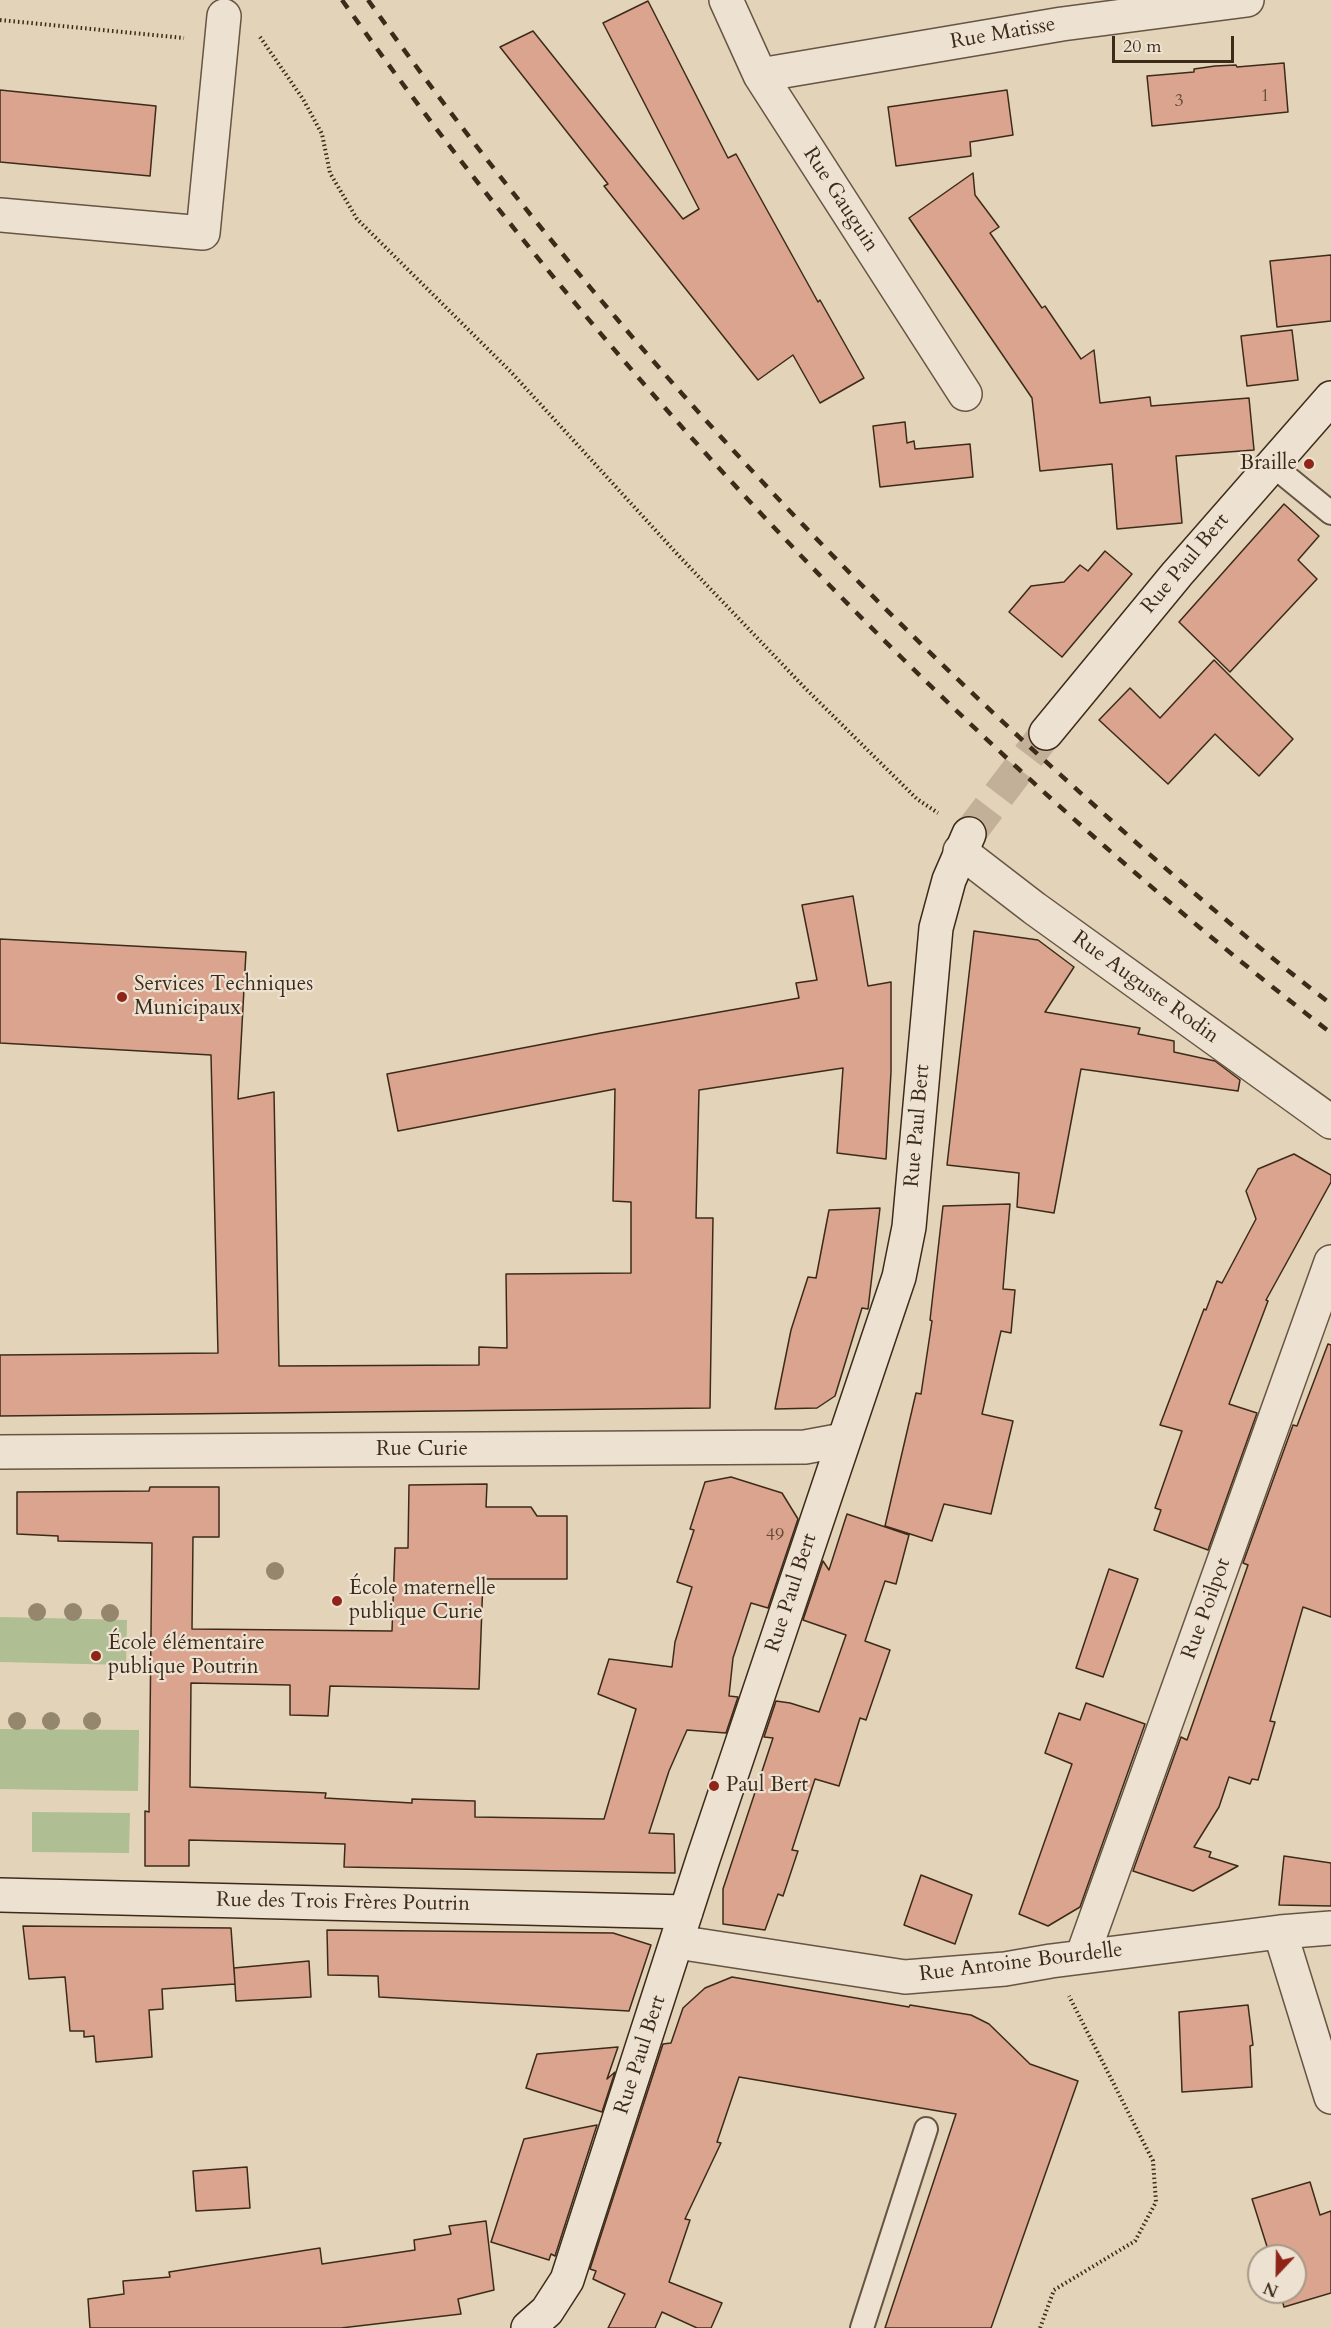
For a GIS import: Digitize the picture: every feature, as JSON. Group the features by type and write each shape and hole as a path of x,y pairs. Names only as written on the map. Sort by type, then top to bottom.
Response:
{"street":[{"name":"Rue Gauguin","path":"726,0 760,75 965,394"},
{"name":"Rue Matisse","path":"760,75 1062,24 1248,0"},
{"path":"0,215 203,233 223,28"},
{"name":"Rue Paul Bert","path":"1046,733 1177,574 1331,398"},
{"name":"Rue Auguste Rodin","path":"965,842 1034,908 1331,1122"},
{"name":"Rue Paul Bert","path":"528,2328 547,2311 567,2280 898,1277 909,1227 936,928 949,880 965,842"},
{"name":"Rue Poilpot","path":"1066,1959 1331,1262"},
{"name":"Rue Curie","path":"0,1452 806,1447 843,1440"},
{"name":"Rue des Trois Frères Poutrin","path":"0,1895 682,1927"},
{"name":"Rue Antoine Bourdelle","path":"682,1927 905,1977 1005,1969 1280,1932 1331,1928"},
{"path":"1280,1932 1331,2097"}],"lane":[{"path":"1271,464 1331,513"},
{"path":"862,2328 926,2129"}],"path":[{"path":"0,20 223,28"},
{"path":"259,36 303,99 322,134 330,173 357,219 511,372 679,556 805,688 917,799 965,842"},
{"path":"1040,2328 1054,2290 1135,2241 1156,2202 1153,2161 1066,1959"}],"green space":[{"path":"0,1617 127,1620 126,1665 0,1662"},
{"path":"0,1729 139,1730 138,1791 0,1789"},
{"path":"32,1812 130,1813 129,1853 32,1852"}],"building":[{"path":"648,1 728,158 736,154 818,302 820,300 864,378 820,403 793,355 758,380 604,186 608,184 500,47 533,31 683,219 699,209 603,23"},
{"path":"1284,63 1288,112 1152,126 1147,76 1194,72 1194,69 1215,66 1236,65 1237,67"},
{"path":"0,90 156,106 150,176 0,162"},
{"path":"1007,90 1013,135 970,142 971,156 896,166 888,107"},
{"path":"973,173 975,195 999,227 990,233 1042,308 1045,306 1081,359 1094,350 1100,403 1150,397 1151,406 1249,398 1254,450 1176,456 1182,523 1117,529 1112,464 1040,471 1032,398 909,218"},
{"path":"1331,255 1331,321 1277,327 1270,261"},
{"path":"1292,330 1298,380 1247,386 1241,336"},
{"path":"905,422 907,443 914,441 915,449 970,444 973,477 880,487 873,426"},
{"path":"1284,504 1319,536 1298,560 1317,579 1230,672 1179,622"},
{"path":"1105,551 1132,574 1062,657 1009,612 1031,586 1064,582 1080,565 1088,571"},
{"path":"1214,660 1293,739 1259,776 1215,734 1168,784 1099,720 1130,688 1160,718"},
{"path":"853,896 868,986 891,982 891,1072 886,1159 837,1153 843,1068 699,1090 696,1218 713,1218 710,1408 0,1416 0,1355 218,1353 211,1055 0,1043 0,939 246,952 238,1099 274,1092 279,1366 479,1365 479,1347 507,1348 506,1274 631,1273 631,1202 613,1201 615,1089 398,1131 387,1074 799,998 796,983 817,980 802,905"},
{"path":"974,931 1038,940 1074,967 1045,1012 1140,1028 1138,1034 1174,1041 1174,1052 1215,1061 1240,1080 1238,1091 1081,1069 1054,1213 1017,1207 1019,1173 947,1165"},
{"path":"1294,1154 1331,1175 1331,1182 1266,1300 1268,1301 1229,1404 1257,1413 1208,1550 1154,1530 1161,1510 1155,1508 1182,1431 1160,1425 1217,1281 1222,1283 1256,1219 1246,1191 1258,1169"},
{"path":"1010,1204 1003,1289 1015,1290 1011,1333 1001,1331 982,1414 1013,1421 991,1514 944,1504 932,1541 885,1526 916,1393 921,1394 932,1321 930,1320 943,1206"},
{"path":"880,1208 868,1309 862,1308 835,1396 817,1408 775,1409 791,1330 808,1277 816,1278 829,1210"},
{"path":"1328,1344 1331,1345 1331,1617 1303,1607 1270,1721 1275,1722 1258,1780 1252,1779 1250,1784 1229,1777 1219,1807 1194,1847 1211,1852 1209,1857 1238,1866 1193,1891 1133,1871 1181,1737 1187,1740 1248,1565 1243,1563 1293,1425 1297,1426"},
{"path":"731,1477 782,1493 798,1519 768,1608 751,1603 733,1658 729,1696 738,1697 726,1733 687,1730 669,1771 649,1833 674,1834 675,1873 344,1867 345,1844 189,1840 189,1866 145,1866 145,1811 149,1812 152,1543 58,1541 58,1536 17,1534 17,1492 149,1491 150,1487 219,1487 219,1537 193,1537 192,1629 392,1631 395,1548 408,1548 409,1485 487,1484 486,1507 531,1507 537,1516 567,1516 567,1579 483,1579 479,1689 330,1686 328,1716 290,1715 290,1685 191,1683 190,1787 326,1793 325,1798 412,1803 412,1799 475,1801 475,1817 604,1819 636,1709 598,1694 609,1659 672,1667 675,1642 692,1587 677,1582 694,1530 690,1529 705,1482"},
{"path":"847,1514 909,1535 896,1584 885,1581 865,1641 890,1650 866,1720 860,1718 839,1786 815,1779 792,1850 798,1851 783,1896 778,1894 765,1930 723,1924 723,1889 773,1738 764,1737 776,1701 819,1712 846,1635 803,1620 823,1561 829,1570"},
{"path":"1109,1569 1138,1579 1103,1677 1076,1668"},
{"path":"1086,1703 1145,1724 1080,1907 1048,1926 1019,1914 1072,1764 1045,1753 1059,1713 1080,1720"},
{"path":"1284,1856 1331,1863 1331,1906 1279,1905"},
{"path":"921,1875 972,1895 955,1944 904,1925"},
{"path":"23,1926 231,1928 235,1984 162,1989 163,2009 149,2010 152,2057 96,2062 94,2036 84,2037 84,2031 70,2031 65,1977 29,1979"},
{"path":"327,1930 613,1933 651,1945 629,2011 379,1997 378,1976 328,1975"},
{"path":"309,1961 311,1997 236,2001 234,1968"},
{"path":"732,1977 909,2007 910,2005 971,2015 989,2024 1030,2064 1078,2081 991,2328 885,2328 956,2114 739,2077 717,2142 721,2143 685,2219 690,2220 669,2282 722,2303 711,2328 697,2328 662,2312 655,2328 608,2328 625,2294 593,2279 596,2271 590,2269 663,2044 671,2043 683,2008 705,1988"},
{"path":"1248,2005 1253,2045 1250,2046 1252,2087 1182,2092 1179,2012"},
{"path":"618,2047 607,2079 615,2072 602,2112 526,2088 537,2054"},
{"path":"597,2125 555,2256 551,2254 549,2260 491,2242 524,2139"},
{"path":"247,2167 250,2208 196,2211 193,2171"},
{"path":"1310,2182 1320,2215 1331,2211 1331,2293 1307,2300 1307,2244 1266,2244 1252,2199"},
{"path":"486,2221 494,2290 458,2299 461,2314 341,2328 90,2328 88,2299 124,2294 123,2281 170,2277 169,2272 320,2248 322,2264 415,2250 414,2240 451,2234 449,2226"}],"tunnel":[{"path":"969,834 1046,733"}],"railway":[{"path":"342,0 448,144 560,285 677,421 798,553 925,680 1056,803 1191,920 1331,1033"},
{"path":"368,0 446,107 612,313 699,413 789,510 882,605 1074,787 1200,898 1331,1004"}],"place":[{"name":"Braille","path":"1309,464"},
{"name":"Services Techniques Municipaux","path":"122,997"},
{"name":"École maternelle publique Curie","path":"337,1601"},
{"name":"École élémentaire publique Poutrin","path":"96,1656"},
{"name":"Paul Bert","path":"714,1786"}]}
